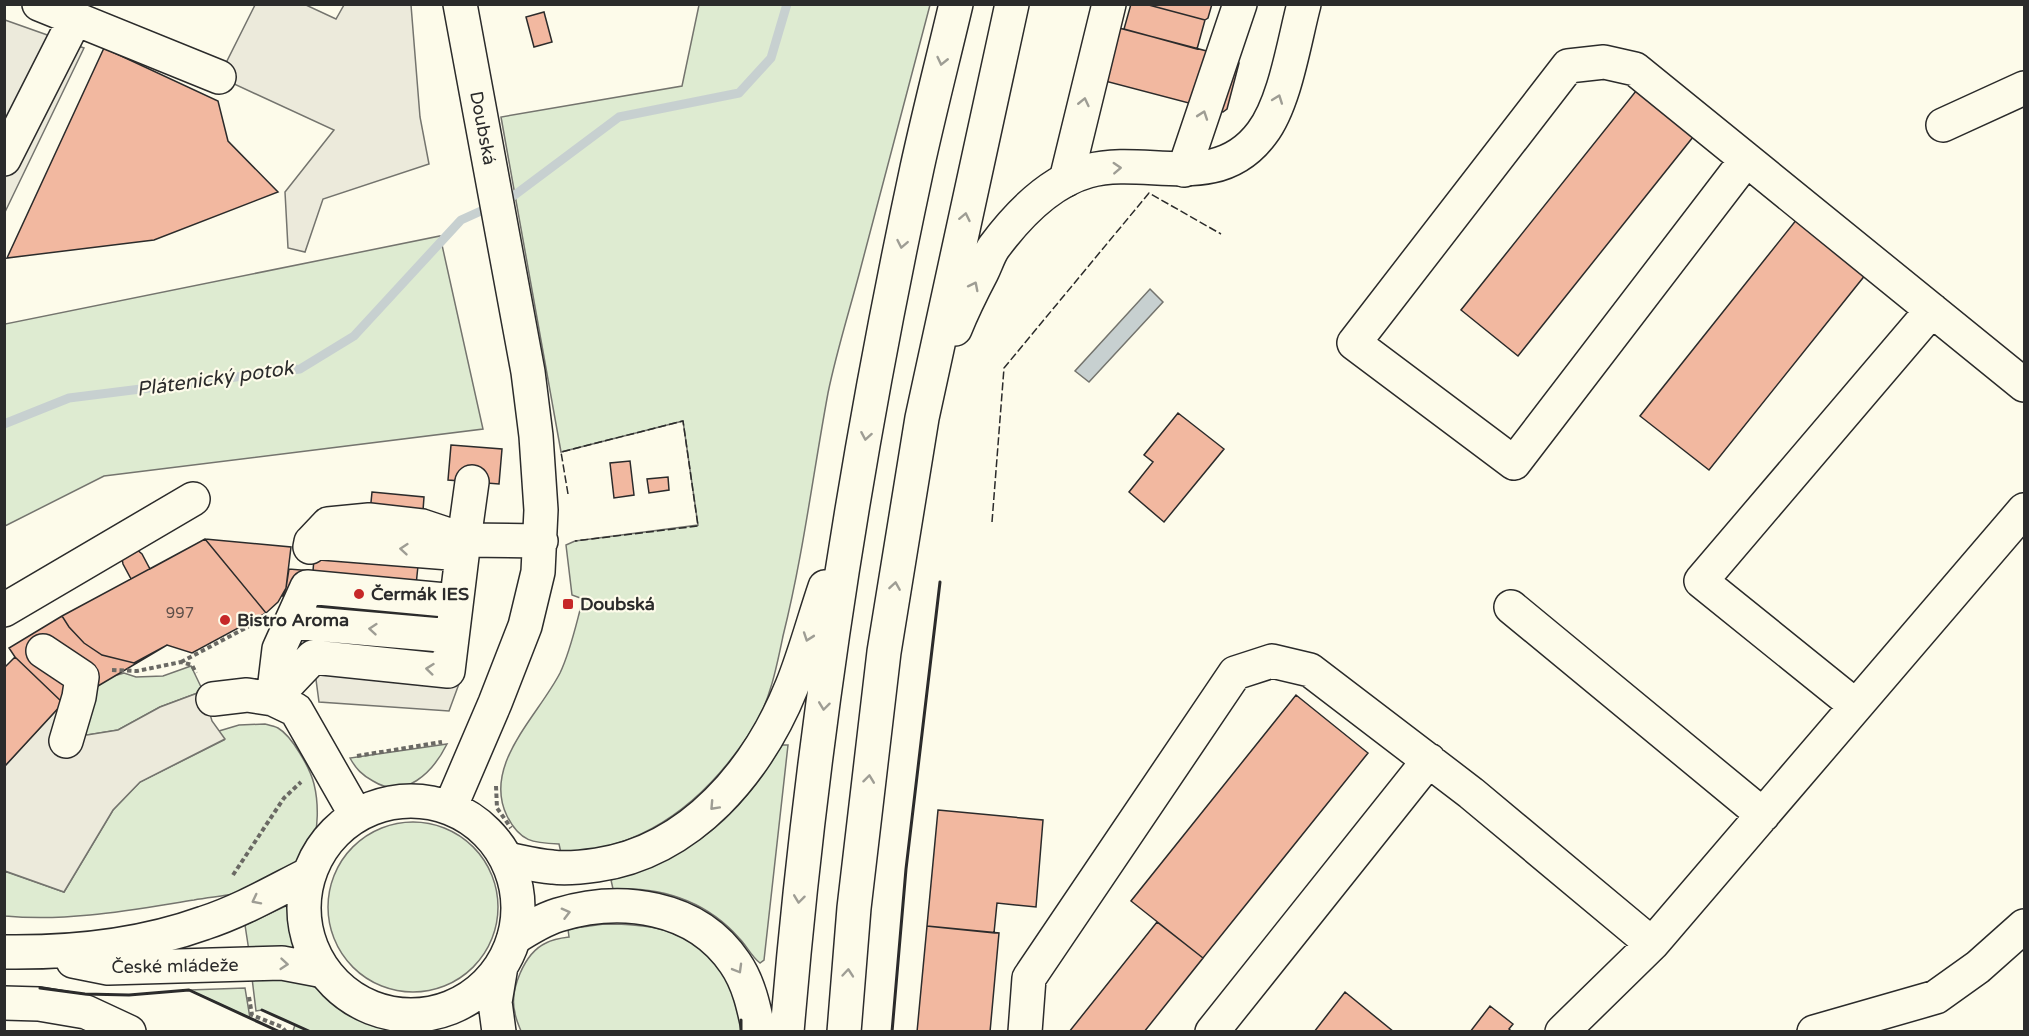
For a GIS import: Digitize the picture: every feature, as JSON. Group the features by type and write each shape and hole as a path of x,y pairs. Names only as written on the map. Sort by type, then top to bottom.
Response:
{"main road":[{"path":"39,4 219,77"},
{"name":"Doubská","path":"450,808 525,626 537,580 541,541 540,475 528,372 460,4"},
{"path":"787,1032 798,902 831,652 854,502 915,177 956,4"},
{"path":"844,1032 854,908 884,652 922,418 1012,4"},
{"path":"1066,180 1109,4"},
{"path":"1184,170 1240,4"},
{"path":"922,418 962,310 993,249 1030,207 1047,192 1066,180 1088,171 1117,167 1184,170 1210,167 1234,158 1249,147 1263,133 1279,100 1304,4"},
{"path":"4,159 75,20"},
{"path":"1746,160 1514,463 1354,343 1568,66 1604,62 1635,69 2025,385"},
{"path":"1943,125 2025,88"},
{"path":"1856,706 1701,581 1932,310"},
{"path":"273,699 313,657 448,671 472,482"},
{"path":"4,610 193,499"},
{"path":"507,859 553,868 613,862 646,852 682,832 708,812 742,775 773,726 792,686 854,502"},
{"path":"1562,1032 1652,944 2025,510"},
{"path":"273,699 279,649 277,621 307,587 311,542 328,524 369,520 422,526 463,547 541,541"},
{"path":"307,587 456,601"},
{"path":"1511,607 1763,815"},
{"path":"277,621 452,636"},
{"path":"43,651 82,677 79,697 66,741"},
{"path":"1025,1032 1029,978 1235,673 1272,661 1310,670 1471,793 1652,944"},
{"path":"213,699 247,695 273,699 296,710 356,815"},
{"path":"1212,1032 1428,760"},
{"path":"499,1032 495,1002 507,952 518,913 516,888 507,859 478,824 450,808 432,802 406,800 380,805 356,815 327,840 309,874 303,899 305,924 312,949 324,971 340,989 360,1002 416,1023 433,1012 459,1003 482,987 507,952 537,924 579,910 625,906 675,915 707,932 720,944 736,963 747,986 759,1032"},
{"name":"České mládeže","path":"15,952 88,949 143,941 204,924 236,911 309,874"},
{"path":"1814,1032 1936,997 1978,967 2025,926"},
{"path":"1596,1032 1652,944"},
{"name":"České mládeže","path":"15,952 108,968 282,963 324,971"},
{"path":"4,1003 39,1004 86,1012 129,1032"}],"path":[{"path":"82,677 106,669 137,672 182,662 277,621"},
{"path":"182,662 192,664"}],"green space":[{"path":"699,5 930,5 832,377 790,606 765,705 755,725 718,775 674,815 622,842 592,850 561,853 559,844 535,842 522,836 507,816 501,797 502,778 507,760 560,673 583,599 572,595 566,545 575,541 698,525 683,421 561,452 501,117 682,86"},
{"path":"440,236 483,429 104,476 5,526 5,324"},
{"path":"191,666 203,691 160,707 118,730 87,735 77,727 84,707 98,686 110,677 124,673 136,677 163,676"},
{"path":"265,724 283,732 300,753 312,777 315,791 317,816 313,840 305,853 286,871 257,887 226,895 76,916 5,916 4,871 64,892 113,810 140,782 224,740 219,731 239,725"},
{"path":"447,744 426,773 407,785 396,788 369,779 350,758"},
{"path":"781,745 788,745 764,960 760,963 726,925 697,906 665,894 613,889 611,880 666,859 711,831 748,794"},
{"path":"413,822 445,829 473,847 491,875 498,907 491,939 473,967 445,985 413,992 381,985 353,967 335,939 328,907 335,875 353,847 381,829"},
{"path":"290,904 298,948 249,951 245,925"},
{"path":"604,924 657,928 680,936 695,945 719,968 729,983 740,1014 741,1031 521,1031 515,1016 514,994 520,974 531,955 549,942 569,937 568,929"},
{"path":"252,978 274,978 313,986 369,1018 403,1031 293,1031 295,1025 262,1010 256,1011"},
{"path":"245,988 250,1018 189,990"}],"shaded area":[{"path":"255,5 306,5 336,19 344,5 411,5 420,117 429,164 323,199 305,252 288,248 285,192 334,130 219,77"},
{"path":"5,20 84,48 5,212"},
{"path":"1150,289 1163,302 1089,382 1075,371"},
{"path":"313,657 463,673 449,711 319,702"},
{"path":"203,691 212,721 225,739 140,782 113,810 64,892 5,871 4,767 63,703 77,727 87,735 118,730 160,707"}],"building":[{"path":"1131,4 1145,4 1205,20 1197,49 1124,29"},
{"path":"1145,4 1212,4 1208,18 1205,20"},
{"path":"544,12 552,42 534,47 526,17"},
{"path":"1100,23 1237,59 1239,63 1227,109 1223,112 1086,76"},
{"path":"104,48 218,101 228,141 278,192 154,240 7,258"},
{"path":"1640,86 1697,132 1518,356 1461,310"},
{"path":"1801,214 1870,269 1709,470 1640,416"},
{"path":"1178,413 1224,449 1164,522 1129,492 1153,462 1144,455"},
{"path":"451,445 502,449 499,484 448,480"},
{"path":"630,461 634,495 614,498 610,463"},
{"path":"668,477 669,490 649,493 647,479"},
{"path":"372,492 424,497 421,538 368,533"},
{"path":"205,539 291,547 286,588 278,602 266,613 192,653 167,645 134,663 102,655 84,643 62,616"},
{"path":"205,539 266,613 192,653 167,645 98,686 63,703 4,767 4,668 15,657 9,648 131,579 122,559 135,548 142,554 150,569"},
{"path":"315,546 419,556 411,634 356,629 356,650 328,649 330,626 308,623 310,598 283,596 289,569 313,571"},
{"path":"15,657 63,703 4,767 4,668"},
{"path":"1296,695 1368,753 1203,958 1131,901"},
{"path":"938,810 1043,820 1036,907 997,903 994,933 927,926"},
{"path":"1157,922 1203,958 1144,1032 1069,1032"},
{"path":"927,926 999,933 990,1032 917,1032"},
{"path":"1345,992 1394,1032 1314,1032"},
{"path":"1490,1006 1513,1024 1509,1029 1512,1032 1470,1032"}],"waterway":[{"name":"Plátenický potok","path":"4,424 69,398 300,369 354,336 461,220 512,197 619,117 739,93 771,58 787,4"}],"fence":[{"path":"992,522 1004,368 1149,193 1221,234"},
{"path":"568,494 561,452 683,421 698,526 575,541"}],"wall":[{"path":"892,1032 906,869 940,582"},
{"path":"40,988 85,994 129,995 189,990 280,1032"},
{"path":"262,1010 311,1032"},
{"path":"741,1020 741,1032"}],"place":[{"name":"Čermák IES","path":"359,594"},
{"name":"Doubská","path":"568,604"},
{"name":"Bistro Aroma","path":"225,620"}]}
